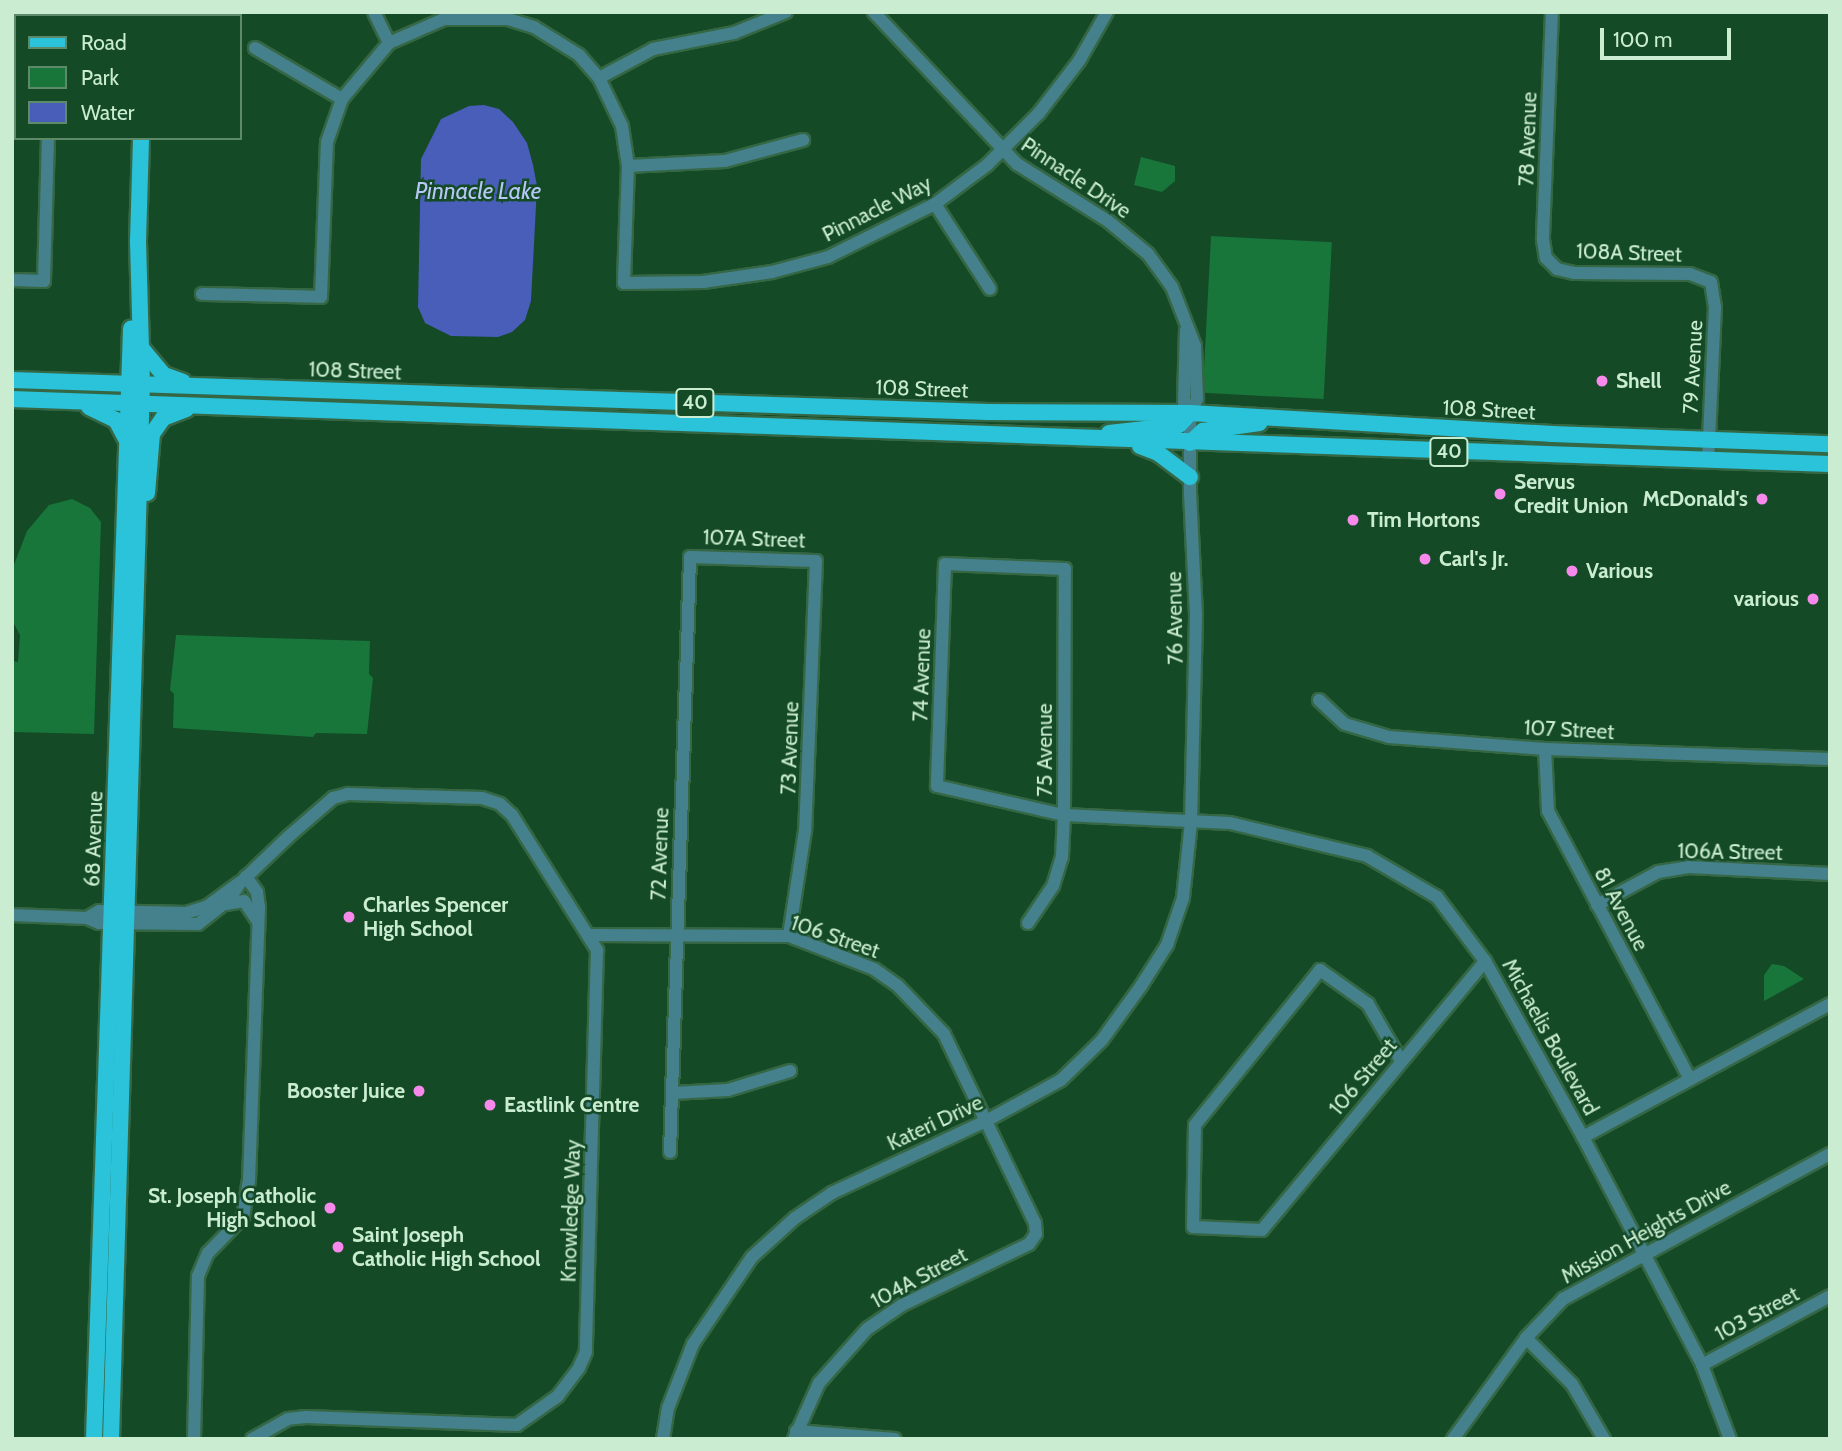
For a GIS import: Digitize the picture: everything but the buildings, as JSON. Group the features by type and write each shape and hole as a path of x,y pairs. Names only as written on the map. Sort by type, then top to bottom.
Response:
{"main road":[{"name":"68 Avenue","path":"94,1439 137,586 135,403 141,140"},
{"path":"91,383 115,374 136,346 164,375 199,386"},
{"name":"108 Street","path":"12,380 974,412 1190,413 1830,444"},
{"name":"108 Street","path":"12,399 1830,464"},
{"path":"74,401 116,420 127,441"},
{"name":"68 Avenue","path":"111,1439 127,441 135,403"},
{"path":"137,586 152,434 172,413 198,406"},
{"path":"1103,440 1111,432 1179,425 1190,413"},
{"path":"1190,443 1203,431 1327,419"},
{"path":"1103,440 1144,447 1190,477"}],"street":[{"path":"374,12 389,43"},
{"path":"600,78 653,49 734,33 786,12"},
{"name":"Pinnacle Drive","path":"874,12 1002,150 1137,244 1172,287 1186,323 1184,403 1190,413"},
{"name":"78 Avenue","path":"1552,12 1543,240 1552,264"},
{"name":"Pinnacle Way","path":"628,166 624,283 703,282 772,272 828,257 935,204 1002,150 1068,77 1101,14"},
{"path":"202,294 321,297 327,142 342,99 389,43 444,19 508,19 558,40 600,78 622,126 628,166 725,161 803,140"},
{"path":"255,48 342,99"},
{"path":"12,280 44,282 48,140"},
{"path":"935,204 990,289"},
{"name":"108A Street","path":"1552,264 1575,273 1690,274 1705,279"},
{"name":"79 Avenue","path":"1705,279 1711,282 1715,307 1708,461"},
{"name":"76 Avenue","path":"1190,413 1196,615 1191,822"},
{"name":"107A Street","path":"690,557 816,561"},
{"name":"72 Avenue","path":"670,1152 690,557"},
{"name":"73 Avenue","path":"789,936 806,831 816,561"},
{"name":"75 Avenue","path":"945,564 1065,569 1062,857 1053,886 1028,923"},
{"name":"74 Avenue","path":"945,564 937,786 1064,815"},
{"name":"107 Street","path":"1319,700 1345,724 1389,737 1545,749 1830,759"},
{"name":"81 Avenue","path":"1545,749 1548,811 1690,1079"},
{"name":"Knowledge Way","path":"120,918 197,911 243,880 333,798 348,793 482,798 500,804 512,815 592,935 598,971 586,1352 579,1368 558,1396 517,1425 306,1416 288,1419 253,1439"},
{"path":"1064,815 1191,822"},
{"name":"Michaelis Boulevard","path":"1191,822 1230,824 1367,856 1387,865 1437,897 1485,961 1583,1137 1702,1365 1730,1439"},
{"name":"Kateri Drive","path":"663,1439 668,1408 693,1344 752,1256 795,1218 832,1193 986,1121 1061,1080 1102,1040 1167,945 1183,898 1191,822"},
{"name":"106A Street","path":"1597,905 1658,872 1689,867 1830,874"},
{"path":"194,1439 198,1276 208,1253 233,1229 246,1206 259,926 257,892 243,880"},
{"name":"Knowledge Way","path":"120,918 198,924 224,904 243,880"},
{"path":"224,904 248,904 259,926"},
{"path":"12,915 87,918 99,911 120,918"},
{"name":"106 Street","path":"592,935 789,936 874,969 898,986 944,1034 986,1121"},
{"name":"106 Street","path":"1401,1061 1368,1004 1320,970 1195,1125 1193,1227 1262,1230 1485,961"},
{"path":"1583,1137 1830,1004"},
{"path":"673,1093 728,1090 790,1071"},
{"name":"104A Street","path":"795,1435 828,1370 881,1318 1029,1244 1035,1234 1035,1223 986,1121"},
{"name":"Mission Heights Drive","path":"1453,1439 1526,1338 1563,1299 1830,1154"},
{"name":"103 Street","path":"1702,1365 1830,1296"},
{"path":"1526,1338 1572,1384 1604,1439"},
{"path":"795,1435 895,1439"}],"green space":[{"path":"1141,157 1175,166 1175,181 1162,192 1134,185"},
{"path":"1211,236 1332,242 1324,399 1203,393"},
{"path":"72,499 90,508 101,522 94,734 12,732 12,661 18,662 20,635 12,620 12,570 27,531 49,505"},
{"path":"176,635 370,641 369,674 373,678 367,734 316,733 313,737 173,728 174,694 170,690"},
{"path":"1772,964 1784,966 1804,979 1764,1001 1764,975"}],"water":[{"name":"Pinnacle Lake","path":"484,105 499,109 513,122 527,143 533,165 537,186 531,301 525,320 512,332 498,337 451,336 425,323 418,307 421,159 441,119 469,106"}],"place":[{"name":"Shell","path":"1602,381"},
{"name":"Servus Credit Union","path":"1500,494"},
{"name":"McDonald's","path":"1762,499"},
{"name":"Tim Hortons","path":"1353,520"},
{"name":"Carl's Jr.","path":"1425,559"},
{"name":"Various","path":"1572,571"},
{"name":"various","path":"1813,599"},
{"name":"Charles Spencer High School","path":"349,917"},
{"name":"Booster Juice","path":"419,1091"},
{"name":"Eastlink Centre","path":"490,1105"},
{"name":"St. Joseph Catholic High School","path":"330,1208"},
{"name":"Saint Joseph Catholic High School","path":"338,1247"}]}
